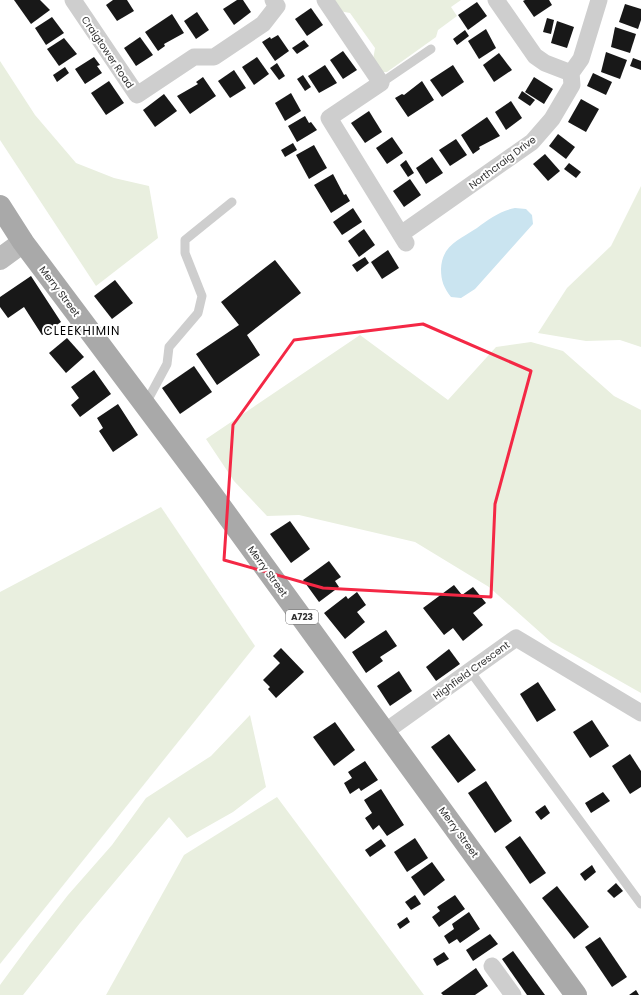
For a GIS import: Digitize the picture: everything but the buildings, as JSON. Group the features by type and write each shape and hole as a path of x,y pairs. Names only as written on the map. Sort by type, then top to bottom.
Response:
{"main road":[{"name":"Merry Street","path":"0,206 23,242 146,405 386,731 576,995"},
{"path":"0,259 23,242"}],"street":[{"name":"Craigtower Road","path":"74,0 137,95 194,57 214,57 263,24 279,2"},
{"path":"325,0 381,82"},
{"path":"496,0 535,56 545,63 571,73"},
{"name":"Northcraig Drive","path":"381,82 329,118 403,239 532,142 552,119 572,85 571,73 581,59 599,0"},
{"name":"Highfield Crescent","path":"386,731 516,638 641,713"},
{"path":"492,966 513,995"}],"lane":[{"path":"381,82 431,49"},
{"path":"146,405 167,364 169,347 198,314 202,296 186,253 186,240 232,202"},
{"path":"470,671 641,904"}],"highlighted area":[{"path":"423,324 531,371 495,504 491,597 323,588 224,560 233,425 294,340"}],"green space":[{"path":"331,0 461,0 451,7 457,16 438,30 436,37 387,72 381,72 373,60 375,48 350,13 339,11"},
{"path":"0,61 35,115 76,163 114,178 149,186 158,238 96,286 0,140"},
{"path":"641,186 641,347 620,340 586,341 538,333 567,288 611,246"},
{"path":"360,335 448,400 496,347 531,342 563,351 614,396 641,410 641,693 551,642 489,587 415,542 299,515 267,516 234,481 206,439"},
{"path":"161,507 255,646 0,964 0,592"},
{"path":"250,715 266,787 233,812 187,838 169,817 80,923 23,995 0,995 0,985 30,944 68,895 112,845 146,798 211,756"},
{"path":"277,797 424,995 106,995 184,855"}],"water":[{"path":"515,208 526,209 532,215 533,224 475,289 461,298 451,297 443,284 441,273 442,261 448,249 458,240 495,216 504,211"}],"district":[{"name":"CLEEKHIMIN","path":"82,331"}]}
